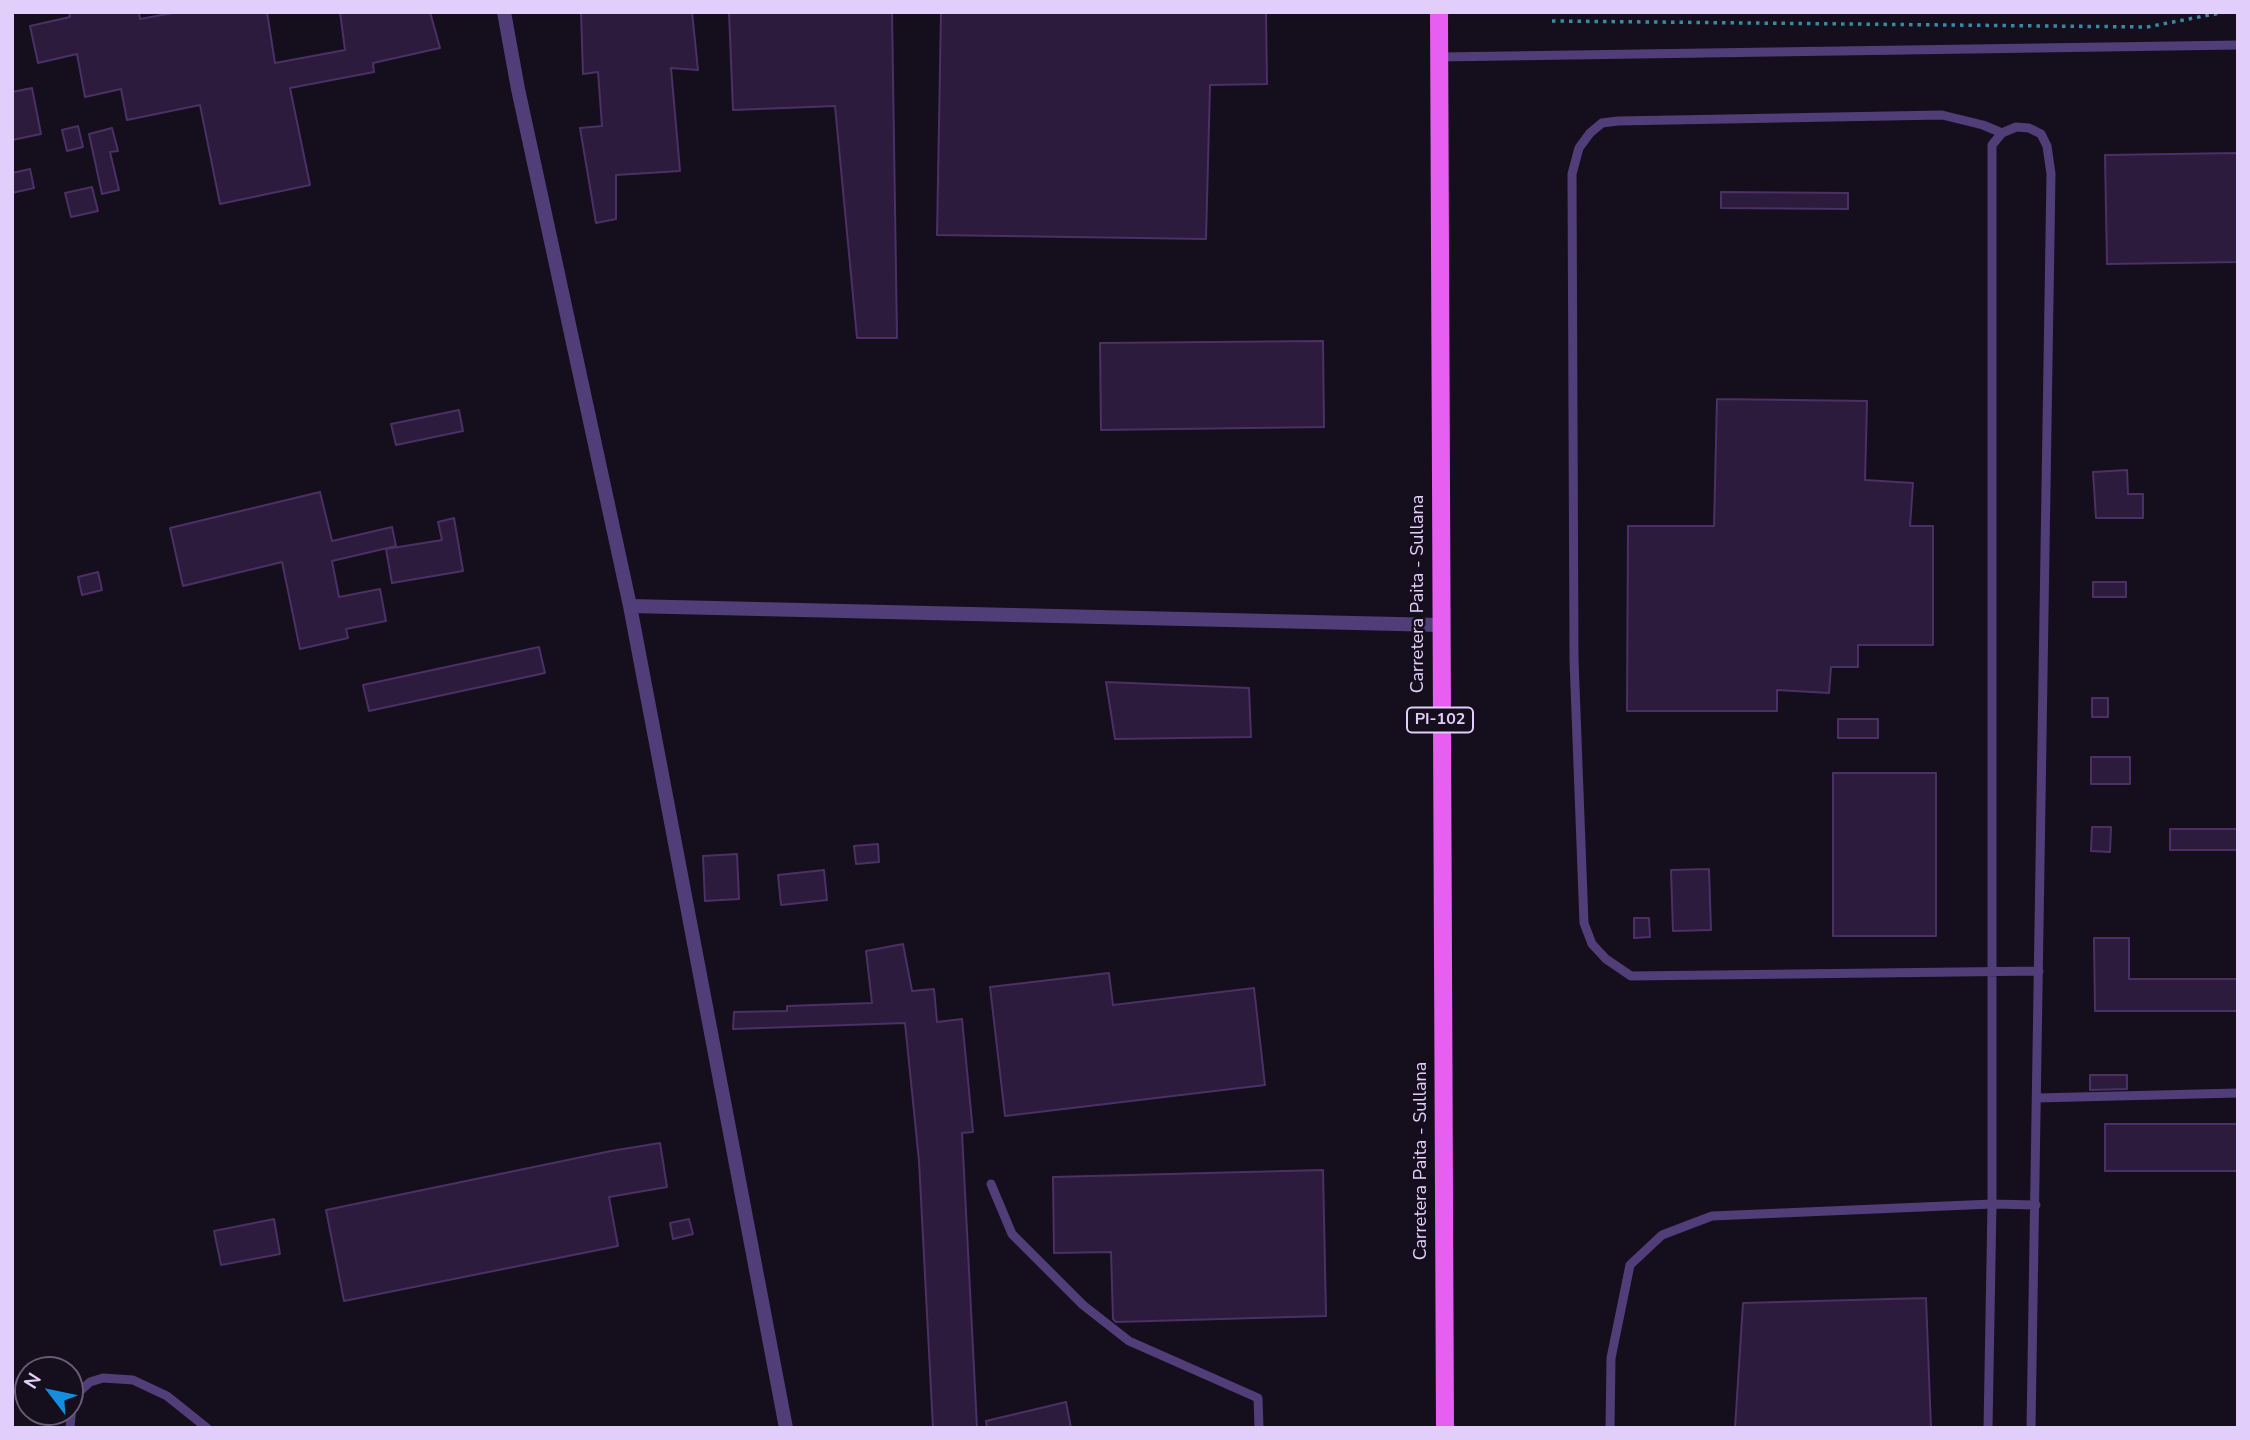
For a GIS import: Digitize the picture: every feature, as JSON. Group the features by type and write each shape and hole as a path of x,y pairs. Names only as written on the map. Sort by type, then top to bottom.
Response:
{"main road":[{"name":"Carretera Paita - Sullana","path":"1439,12 1445,1428"}],"street":[{"path":"504,12 518,89 630,606 786,1428"},
{"path":"630,606 1440,625"}],"lane":[{"path":"1439,57 2238,45"},
{"path":"2001,133 1983,125 1942,115 1618,121 1602,123 1579,148 1572,174 1574,660 1584,923 1592,944 1606,959 1630,976 2039,971"},
{"path":"1988,1428 1992,1204 1992,145 2001,133 2016,127 2029,128 2041,134 2047,146 2051,174 2031,1428"},
{"path":"2037,1098 2238,1093"},
{"path":"991,1184 1012,1234 1083,1306 1129,1341 1258,1398 1259,1428"},
{"path":"1610,1428 1611,1358 1630,1265 1662,1235 1712,1216 1992,1204 2036,1205"},
{"path":"70,1428 72,1405 78,1393 90,1382 103,1378 133,1380 167,1396 207,1428"}],"path":[{"path":"1552,21 2147,27 2225,12"}],"building":[{"path":"69,12 139,12 140,19 178,12 267,12 275,63 345,50 340,12 430,12 440,48 373,63 374,72 290,88 310,185 220,204 200,105 127,120 121,89 85,97 77,54 38,63 30,26 70,17"},
{"path":"581,12 692,12 698,70 671,68 680,171 616,175 616,219 596,223 580,128 602,126 598,72 583,74"},
{"path":"729,12 892,12 897,338 857,338 835,106 733,110"},
{"path":"941,12 1266,12 1267,84 1210,85 1206,239 937,235"},
{"path":"32,88 41,134 12,140 12,92"},
{"path":"78,126 83,147 67,151 62,130"},
{"path":"112,128 118,151 110,152 119,190 102,194 89,134"},
{"path":"2238,153 2238,262 2107,264 2105,155"},
{"path":"30,169 34,188 12,193 12,173"},
{"path":"92,187 98,211 71,217 65,193"},
{"path":"1721,192 1848,193 1848,209 1721,208"},
{"path":"1323,341 1324,427 1101,430 1100,343"},
{"path":"1717,399 1867,401 1865,480 1913,483 1910,526 1933,526 1933,645 1858,645 1858,667 1831,667 1829,693 1777,690 1777,711 1627,711 1628,526 1714,526"},
{"path":"459,410 463,431 396,445 391,424"},
{"path":"2127,470 2128,494 2143,494 2143,518 2096,518 2093,472"},
{"path":"320,492 332,541 392,527 396,546 332,561 339,597 380,589 386,621 346,629 348,638 300,649 282,562 183,586 170,528"},
{"path":"454,518 463,571 392,583 386,549 442,540 438,522"},
{"path":"98,572 102,590 82,595 78,577"},
{"path":"2093,582 2126,582 2126,597 2093,597"},
{"path":"539,647 545,673 369,711 363,685"},
{"path":"1106,682 1249,688 1251,737 1115,739"},
{"path":"2092,698 2108,698 2108,717 2092,717"},
{"path":"1838,719 1878,719 1878,738 1838,738"},
{"path":"2091,757 2130,757 2130,784 2091,784"},
{"path":"1833,773 1936,773 1936,936 1833,936"},
{"path":"2092,827 2111,827 2110,852 2091,851"},
{"path":"2170,829 2238,829 2238,850 2170,850"},
{"path":"878,844 879,862 856,864 854,846"},
{"path":"737,854 739,899 705,901 703,856"},
{"path":"1709,869 1711,930 1673,931 1671,870"},
{"path":"824,870 827,900 781,905 778,875"},
{"path":"1634,918 1649,918 1650,937 1634,938"},
{"path":"2094,938 2129,938 2129,979 2238,979 2238,1011 2095,1011"},
{"path":"903,944 912,991 934,989 937,1022 962,1019 973,1132 962,1133 977,1428 933,1428 919,1161 905,1023 733,1029 734,1012 787,1011 787,1006 872,1003 866,951"},
{"path":"1109,973 1113,1005 1254,988 1265,1085 1005,1116 990,987"},
{"path":"2090,1075 2127,1075 2127,1089 2090,1090"},
{"path":"2105,1124 2238,1124 2238,1171 2105,1171"},
{"path":"660,1143 667,1187 609,1197 618,1246 344,1301 326,1210"},
{"path":"1323,1170 1326,1316 1116,1322 1113,1319 1111,1252 1054,1253 1053,1177"},
{"path":"274,1219 280,1254 221,1265 214,1231"},
{"path":"689,1219 693,1234 673,1239 670,1223"},
{"path":"1926,1298 1931,1428 1735,1428 1743,1303"},
{"path":"1066,1402 1071,1428 987,1428 986,1421"}]}
